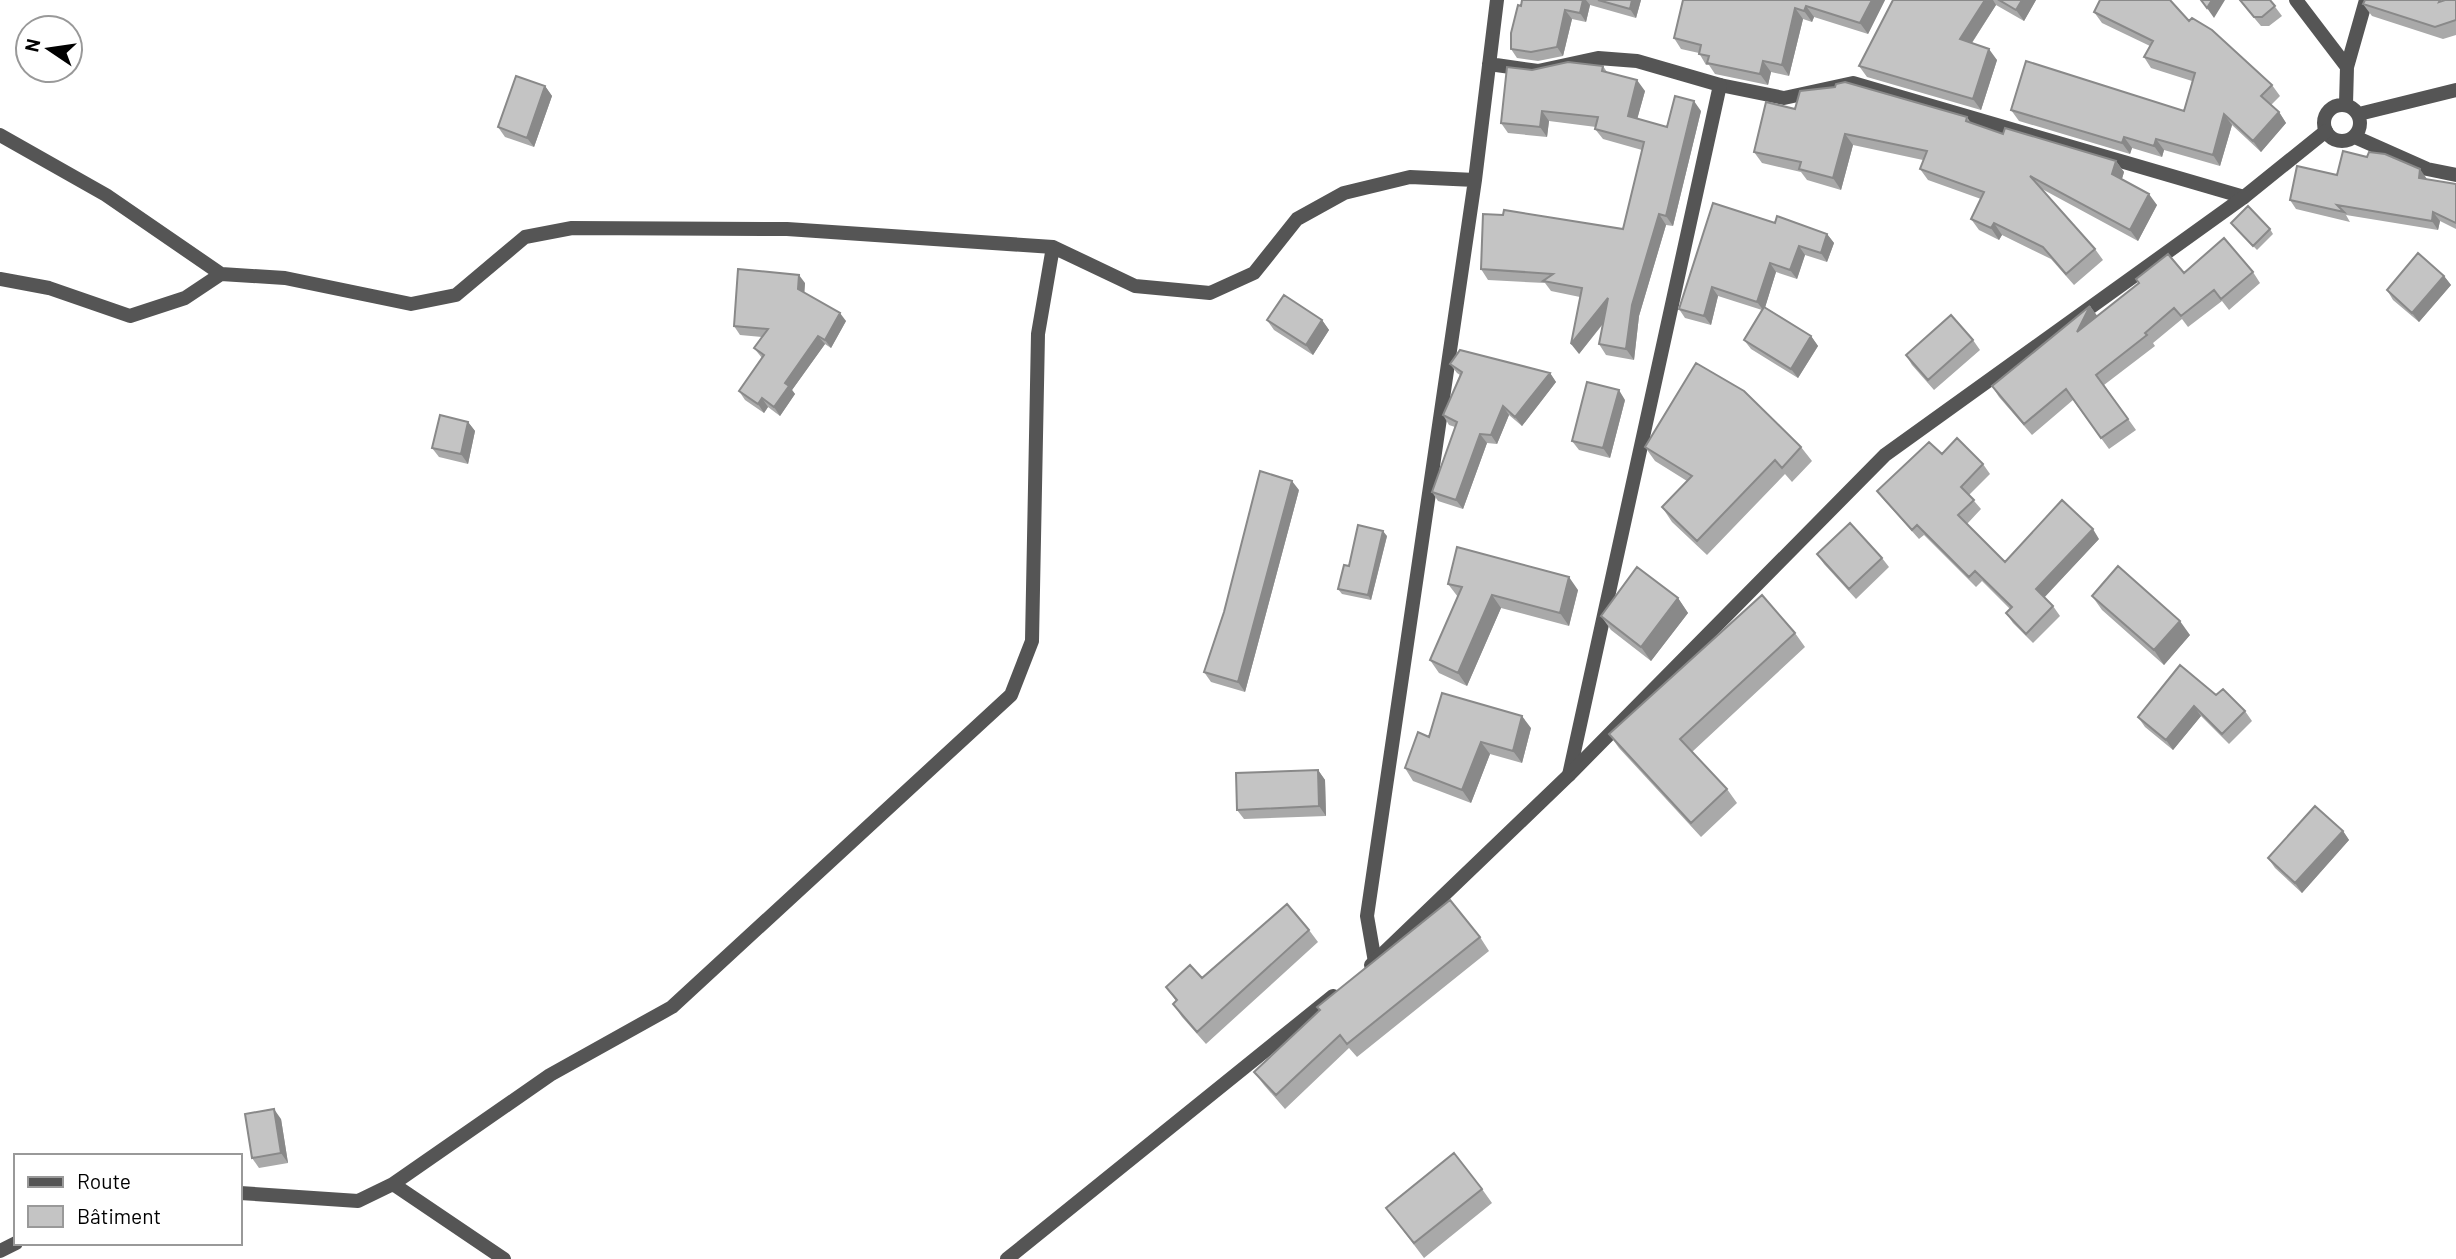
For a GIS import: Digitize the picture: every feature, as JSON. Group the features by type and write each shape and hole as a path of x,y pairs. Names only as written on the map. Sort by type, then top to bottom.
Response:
{"street":[{"path":"1497,0 1475,180 1367,916 1369,967 1569,775 1885,455 2244,197 2326,131"},
{"path":"2296,0 2347,67"},
{"path":"2346,104 2347,67 2366,0"},
{"path":"1489,64 1538,71 1598,58 1637,61 1720,85 1784,98 1856,77 2244,197"},
{"path":"1569,775 1720,85"},
{"path":"2359,114 2456,90"},
{"path":"2346,104 2359,114 2361,122 2355,137"},
{"path":"2346,104 2330,108 2324,124 2326,131 2339,141 2355,137 2427,169 2456,176"},
{"path":"0,135 106,195 221,274 285,278 411,304 456,295 524,237 572,228 787,229 1054,247 1135,286 1210,293 1254,273 1297,219 1344,193 1410,177 1475,180"},
{"path":"242,1193 358,1201 393,1184 550,1075 672,1007 1011,695 1032,641 1038,334 1054,247"},
{"path":"0,279 49,288 130,316 185,299 221,274"},
{"path":"1007,1259 1342,988"},
{"path":"393,1184 504,1259"}],"building":[{"path":"1522,0 1583,0 1580,13 1565,10 1557,47 1531,52 1511,49 1511,33 1518,5 1521,6"},
{"path":"1598,0 1632,0 1630,9"},
{"path":"1683,0 1872,0 1860,23 1806,6 1804,11 1795,8 1782,65 1763,61 1760,74 1707,63 1709,56 1699,54 1701,45 1674,38"},
{"path":"1893,0 1985,0 1960,39 1989,49 1973,99 1859,66"},
{"path":"1999,0 2022,0 2016,10"},
{"path":"2100,0 2170,0 2189,21 2192,18 2212,30 2272,85 2261,96 2279,112 2253,141 2224,114 2213,155 2156,139 2154,146 2124,137 2122,143 2011,110 2026,61 2184,111 2195,73 2144,57 2153,41 2094,12"},
{"path":"2201,0 2212,0 2207,8"},
{"path":"2240,0 2270,0 2275,6 2262,17 2254,17"},
{"path":"2365,0 2456,0 2456,20 2435,27 2363,4"},
{"path":"1568,62 1603,66 1602,71 1637,80 1628,116 1667,127 1675,96 1694,101 1666,216 1659,214 1632,305 1626,349 1599,344 1608,298 1571,344 1582,288 1543,281 1553,274 1481,269 1483,214 1503,215 1504,210 1623,229 1644,142 1595,129 1598,117 1542,111 1540,127 1501,123 1507,67 1532,70"},
{"path":"516,76 545,86 527,138 498,127"},
{"path":"1845,82 1967,117 1966,121 2003,134 2005,128 2116,161 2112,174 2149,194 2130,230 2030,176 2095,249 2066,274 2043,247 1994,223 1991,228 1971,219 1984,192 1920,169 1927,151 1845,134 1833,178 1799,169 1801,162 1754,152 1766,102 1795,109 1800,91 1835,87 1836,84"},
{"path":"2343,151 2367,157 2369,152 2385,154 2420,169 2419,178 2456,184 2456,223 2433,212 2432,221 2337,205 2344,212 2290,200 2297,166 2337,175"},
{"path":"1713,203 1775,223 1777,216 1827,234 1821,253 1799,246 1790,270 1770,263 1757,302 1712,287 1704,316 1679,309"},
{"path":"2248,206 2270,229 2253,246 2231,223"},
{"path":"2224,238 2253,272 2221,299 2214,290 2181,316 2174,308 2145,333 2147,335 2096,375 2128,419 2101,438 2066,389 2024,424 1992,386 2090,306 2077,332 2139,283 2136,279 2168,254 2184,273"},
{"path":"2418,253 2444,276 2412,313 2387,290"},
{"path":"738,269 799,275 798,289 840,313 825,340 818,336 785,383 789,386 774,407 762,398 758,404 739,391 764,355 754,348 768,329 734,326"},
{"path":"1284,295 1322,320 1306,345 1267,320"},
{"path":"1764,307 1811,336 1791,369 1744,340"},
{"path":"1951,315 1973,340 1928,380 1906,355"},
{"path":"1460,350 1550,373 1515,417 1503,406 1491,435 1480,434 1456,500 1432,492 1457,422 1443,415 1462,372 1450,364"},
{"path":"1696,363 1744,391 1801,447 1782,468 1775,460 1697,541 1662,507 1692,476 1645,447"},
{"path":"1587,382 1619,390 1603,448 1572,441"},
{"path":"440,415 468,422 461,454 432,448"},
{"path":"1957,438 1983,464 1961,487 1974,500 1958,515 2005,562 2062,500 2093,529 2036,589 2053,606 2026,634 2006,613 2012,607 1975,571 1969,577 1917,525 1912,530 1877,491 1929,442 1942,454"},
{"path":"1260,471 1292,481 1238,682 1204,672 1224,612"},
{"path":"1850,523 1882,558 1849,589 1817,554"},
{"path":"1358,525 1383,531 1368,595 1338,589 1344,565 1349,566"},
{"path":"1457,547 1569,577 1560,613 1492,595 1458,673 1430,660 1462,587 1448,584"},
{"path":"2118,566 2180,621 2154,650 2092,596"},
{"path":"1637,567 1678,598 1641,647 1601,616"},
{"path":"1762,595 1795,633 1680,739 1727,789 1691,823 1609,734"},
{"path":"2180,665 2216,695 2223,689 2245,711 2222,734 2194,706 2166,740 2138,717"},
{"path":"1442,693 1522,716 1513,751 1481,742 1462,790 1405,768 1418,732 1429,737"},
{"path":"1318,770 1319,806 1237,810 1236,773"},
{"path":"2315,806 2343,831 2295,883 2268,858"},
{"path":"1450,900 1480,937 1347,1044 1340,1035 1276,1095 1254,1072 1320,1010 1317,1007"},
{"path":"1287,904 1309,930 1197,1032 1173,1004 1177,1000 1166,987 1190,965 1202,978"},
{"path":"274,1109 281,1153 252,1158 245,1114"},
{"path":"1454,1153 1482,1189 1414,1243 1386,1208"}]}
